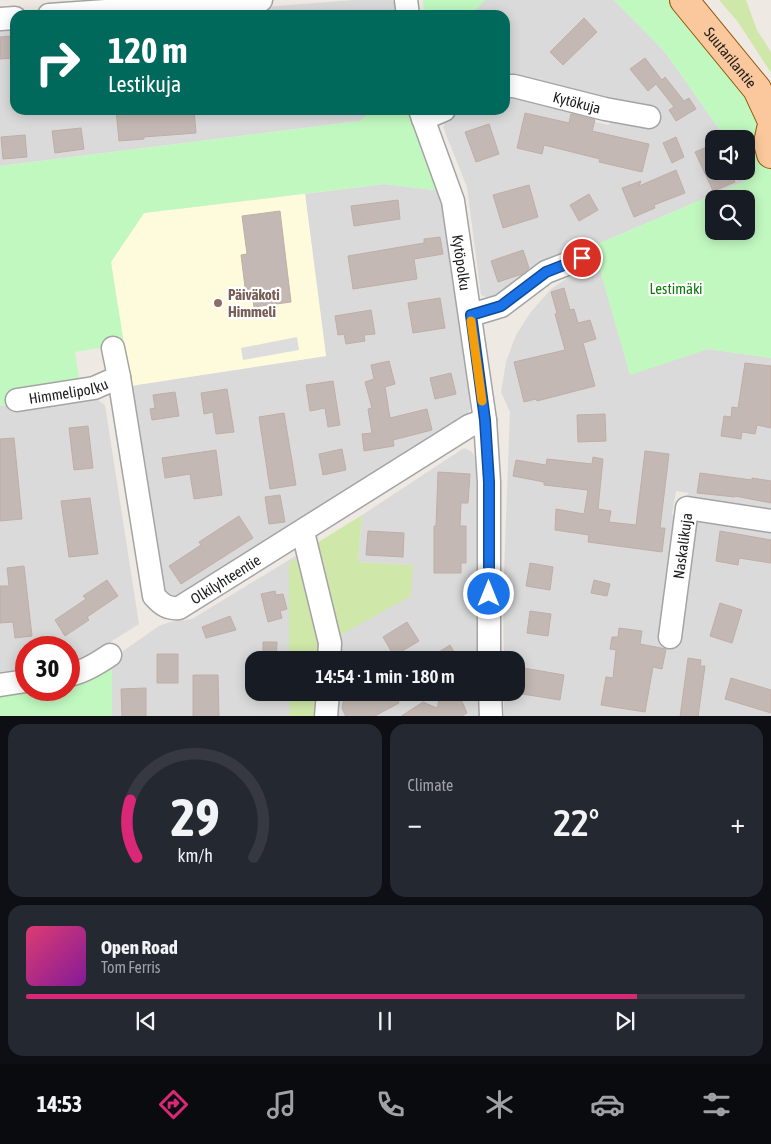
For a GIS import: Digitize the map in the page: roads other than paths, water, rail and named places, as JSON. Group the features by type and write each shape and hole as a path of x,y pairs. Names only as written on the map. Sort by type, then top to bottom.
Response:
{"main road":[{"name":"Suutarilantie","path":"684,0 757,89 771,119"},
{"name":"Suutarilantie","path":"708,0 742,41 771,81"},
{"path":"771,129 768,143 771,154"}],"street":[{"path":"120,10 261,0"},
{"name":"Kytökuja","path":"510,86 648,117"},
{"name":"Kytöpolku","path":"422,115 453,200 485,420 489,482 489,651"},
{"path":"471,315 501,306 546,272 582,258"},
{"name":"Olkilyhteentie","path":"113,348 154,596 168,608 179,608 303,532 350,500 468,426 485,420"},
{"name":"Himmelipolku","path":"17,400 94,388 119,377"},
{"name":"Naskalikuja","path":"670,637 687,508 771,520"},
{"path":"303,532 330,643 330,651"},
{"path":"80,671 110,655"},
{"path":"0,685 15,683"},
{"path":"326,716 327,701"},
{"path":"490,701 491,716"}],"place":[{"name":"Päiväkoti Himmeli","path":"218,303"}],"park label":[{"name":"Lestimäki","path":"676,288"}]}
